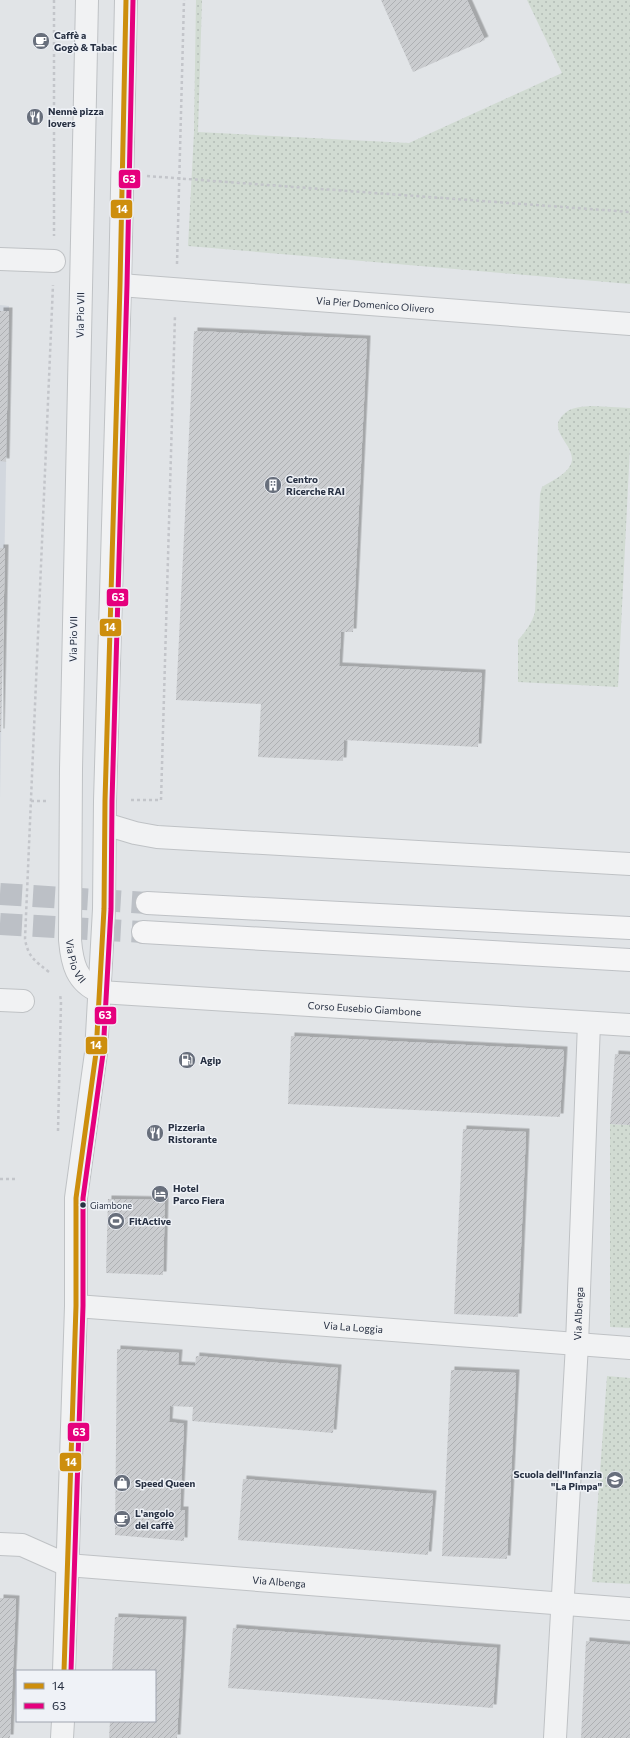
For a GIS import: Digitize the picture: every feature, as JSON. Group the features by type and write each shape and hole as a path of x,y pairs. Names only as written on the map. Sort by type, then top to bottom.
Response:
{"main road":[{"path":"147,903 630,928"},
{"path":"143,932 630,960"}],"street":[{"name":"Via Pio VII","path":"87,0 71,761 70,940 72,960 82,980 100,992 104,909 104,824 120,285 126,0"},
{"path":"0,259 54,261"},
{"name":"Via Pier Domenico Olivero","path":"120,285 630,324"},
{"path":"104,824 135,833 157,837 630,864"},
{"path":"64,1670 76,1306 76,1198 96,1053 100,992"},
{"name":"Corso Eusebio Giambone","path":"100,992 630,1025"},
{"path":"0,1000 22,1001"},
{"name":"Via Albenga","path":"555,1738 576,1344 589,1023"},
{"name":"Via La Loggia","path":"76,1306 630,1348"},
{"name":"Via Albenga","path":"0,1544 22,1545 67,1565 562,1603"},
{"path":"562,1603 630,1609"},
{"path":"62,1738 63,1722"}],"path":[{"path":"50,973 33,959 27,950 25,939 54,261 54,0"},
{"path":"105,801 161,800 184,0"},
{"path":"122,174 630,212"},
{"path":"58,1134 61,1002 59,991"},
{"path":"0,1179 15,1179"}],"shaded area":[{"path":"196,0 202,0 198,132 409,143 562,73 527,0 630,0 630,284 188,246 194,132"},
{"path":"0,305 9,306 0,798"},
{"path":"593,406 630,408 630,447 618,687 518,682 518,640 528,627 535,612 540,494 542,487 569,468 572,458 560,434 558,422 569,410"},
{"path":"610,1124 630,1125 630,1328 610,1327"},
{"name":"Scuola dell'Infanzia \"La Pimpa\"","path":"607,1376 630,1378 630,1584 592,1582"}],"building":[{"path":"381,0 467,0 485,40 413,72"},
{"path":"0,311 9,311 6,462 0,461"},
{"name":"Centro Ricerche RAI","path":"194,331 367,339 353,632 341,632 339,666 482,673 478,747 344,740 343,761 258,757 261,704 176,700"},
{"path":"0,548 5,548 1,732 0,732"},
{"path":"291,1036 564,1050 560,1117 288,1104"},
{"path":"615,1054 630,1055 630,1125 610,1124"},
{"path":"463,1129 526,1132 518,1317 454,1314"},
{"path":"108,1199 165,1200 163,1275 106,1273"},
{"path":"117,1349 179,1353 178,1365 195,1366 196,1356 338,1368 333,1433 192,1421 193,1407 170,1406 169,1422 184,1424 180,1510 185,1510 184,1541 115,1535"},
{"path":"451,1370 516,1373 507,1559 442,1556"},
{"path":"243,1479 433,1494 428,1555 238,1540"},
{"path":"0,1598 16,1599 10,1738 0,1738"},
{"path":"115,1617 183,1620 177,1738 109,1738 110,1722 156,1722 156,1670 112,1670"},
{"path":"233,1628 497,1648 493,1708 228,1688"},
{"path":"586,1641 630,1645 630,1738 581,1738"}],"tunnel":[{"path":"0,894 147,903"},
{"path":"0,924 143,932"}],"transit line":[{"name":"14","path":"64,1670 76,1306 76,1198 96,1053 104,909 105,801 120,285 126,0"},
{"name":"63","path":"71,1670 83,1306 83,1198 103,1054 111,909 112,801 127,285 133,0"}],"place":[{"name":"Caffè a Gogò & Tabac","path":"41,41"},
{"name":"Nennè pizza lovers","path":"35,117"},
{"name":"Centro Ricerche RAI","path":"273,485"},
{"name":"Agip","path":"187,1060"},
{"name":"Pizzeria Ristorante","path":"155,1133"},
{"name":"Hotel Parco Fiera","path":"160,1194"},
{"name":"Giambone","path":"83,1205"},
{"name":"FitActive","path":"116,1221"},
{"name":"Scuola dell'Infanzia \"La Pimpa\"","path":"615,1480"},
{"name":"Speed Queen","path":"122,1483"},
{"name":"L'angolo del caffè","path":"122,1519"}]}
